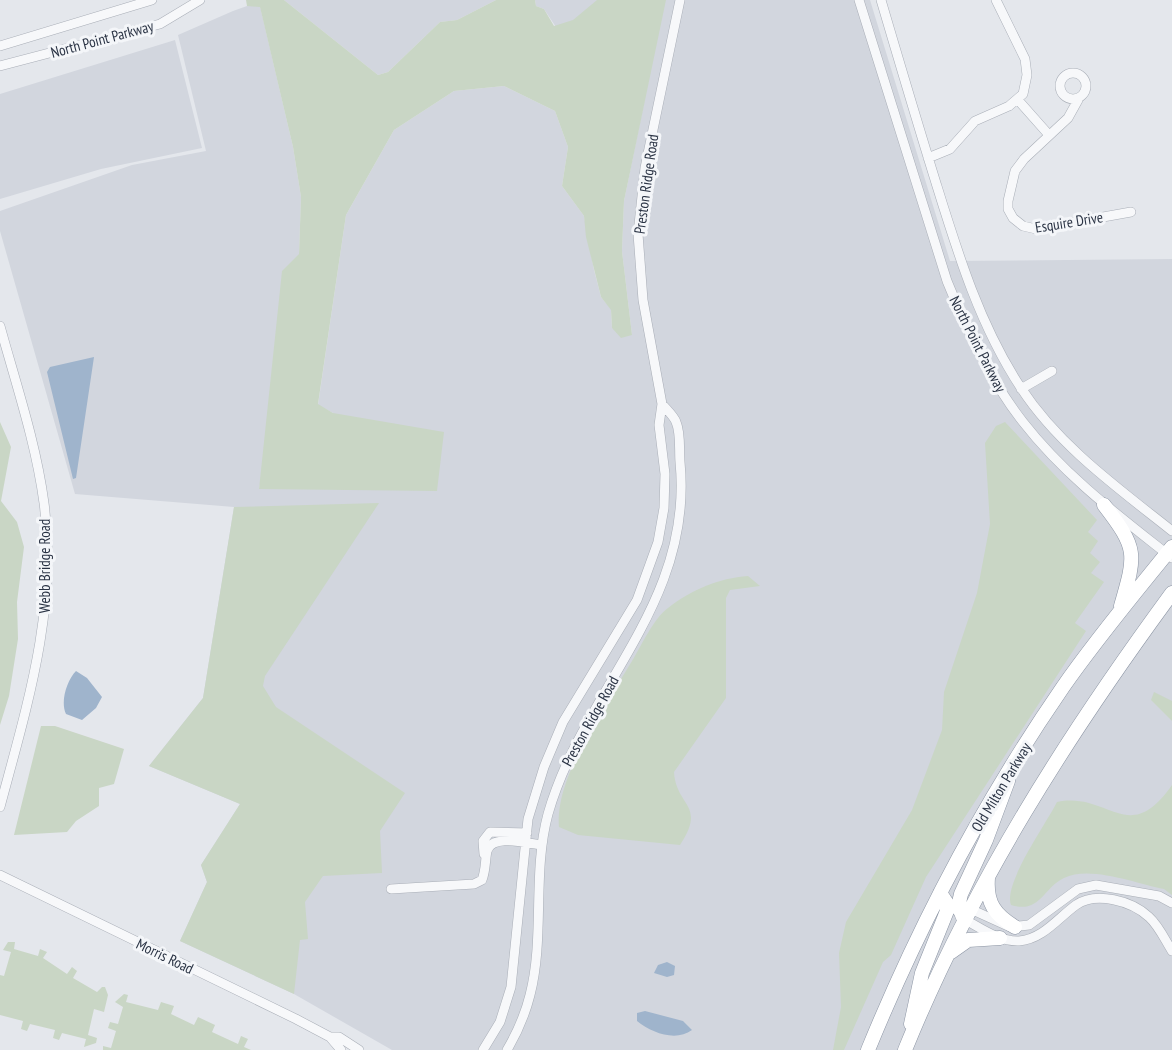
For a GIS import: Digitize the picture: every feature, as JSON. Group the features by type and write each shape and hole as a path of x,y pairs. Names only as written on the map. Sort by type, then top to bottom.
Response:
{"highway":[{"path":"1104,505 1123,530 1132,551 1130,574 1118,615"},
{"name":"Old Milton Parkway","path":"868,1050 952,907 1011,767 1063,687 1118,615 1170,553"},
{"name":"Old Milton Parkway","path":"907,1044 947,955 952,907 988,876 1035,792 1083,717 1172,593"},
{"path":"907,1044 911,1012 922,973 1004,799 1011,767"},
{"path":"988,876 990,903 998,915 1016,927"},
{"path":"947,955 968,940 1000,938"}],"street":[{"name":"North Point Parkway","path":"0,46 152,0"},
{"name":"North Point Parkway","path":"0,66 160,24 200,0"},
{"name":"Preston Ridge Road","path":"483,1050 500,1022 511,987 528,819 544,767 563,722 637,600 651,564 664,508 664,474 659,425 662,404 643,300 638,234 645,168 680,0"},
{"name":"North Point Parkway","path":"859,0 947,281 963,321 986,363 1023,422 1057,460 1104,505 1170,553"},
{"name":"North Point Parkway","path":"881,0 928,158 979,309 1022,389 1062,439 1172,531"},
{"path":"928,158 950,149 963,131 975,121 1018,100 1027,84 1025,59 996,0"},
{"path":"1018,100 1049,135"},
{"name":"Esquire Drive","path":"1078,100 1068,118 1024,159 1015,171 1008,201 1013,218 1023,226 1036,229 1131,212"},
{"name":"Webb Bridge Road","path":"0,326 35,455 44,503 48,556 46,605 40,653 0,807"},
{"path":"1022,389 1052,371"},
{"name":"Preston Ridge Road","path":"507,1050 520,1026 530,994 542,845 560,775 597,704 640,634 669,570 679,527 682,482 676,422 662,404"},
{"path":"0,797 6,783"},
{"path":"485,871 483,841 486,834 498,830 527,833"},
{"path":"391,889 474,884 482,880 488,849 492,843 501,841 542,845"},
{"name":"Morris Road","path":"0,875 330,1037 341,1050"},
{"path":"952,907 1004,926 1016,927 1029,925 1043,917 1063,898 1078,889 1096,885 1159,896 1172,903"},
{"path":"952,907 1000,938 1019,941 1035,937 1077,904 1089,898 1101,898 1135,908 1148,916 1172,951"},
{"name":"Morris Road","path":"330,1037 339,1036 359,1050"}],"shaded area":[{"path":"284,0 496,0 457,20 440,22 388,72 378,75"},
{"path":"535,0 870,0 950,261 1172,259 1172,1050 392,1050 294,994 180,941 207,882 201,865 240,804 149,766 203,698 234,507 75,494 0,231 0,211 132,165 206,151 178,35 247,6 260,6 293,147 301,197 299,254 259,489 333,413 318,405 346,215 394,130 454,91 504,86 555,111 568,147 562,186 584,216 601,297 611,309 612,328 632,335 622,251 624,201 651,68 564,39 544,9 536,6"},
{"path":"175,40 202,148 101,169 0,199 0,94"}],"green space":[{"path":"246,0 284,0 378,75 388,72 440,22 457,20 496,0 535,0 536,6 544,9 554,26 573,20 597,0 666,0 624,201 622,251 632,335 621,338 612,328 611,310 601,297 586,237 584,216 562,186 568,147 555,111 504,86 454,91 394,130 346,215 318,404 333,413 444,432 437,491 259,489 282,271 299,254 301,197 293,147 260,7 247,6"},
{"path":"0,422 11,447 1,501 17,522 24,547 17,602 18,639 9,696 0,725"},
{"path":"1005,422 1097,520 1088,532 1098,541 1090,553 1100,562 1091,573 1104,582 1075,623 1086,631 926,877 891,955 883,962 844,1050 833,1050 841,1007 839,953 846,922 912,810 942,730 944,692 977,593 990,524 985,443 996,426"},
{"path":"379,503 265,676 263,686 276,707 405,793 380,831 382,873 323,876 305,902 308,939 300,940 294,994 180,941 207,882 201,865 240,804 149,766 203,698 234,507"},
{"path":"748,576 760,586 730,590 726,598 726,698 674,772 676,784 688,806 691,821 688,832 680,845 578,835 559,827 560,808 573,764 584,741 657,619 668,608 696,590 726,579"},
{"path":"1154,692 1172,701 1172,721 1151,700"},
{"path":"41,726 55,726 124,749 114,784 99,788 99,806 76,821 67,832 14,835"},
{"path":"1172,785 1172,895 1164,889 1100,874 1087,874 1064,878 1029,906 1011,905 1010,895 1019,869 1057,802 1075,801 1130,815 1143,813 1157,803"},
{"path":"8,942 15,942 14,949 38,956 40,949 47,952 43,958 67,974 72,967 77,971 73,978 97,992 105,987 108,995 104,1012 94,1009 88,1035 97,1038 96,1043 84,1047 86,1039 62,1033 59,1040 53,1038 55,1030 30,1024 27,1031 21,1029 23,1021 0,1015 0,975 4,976 11,952 3,950"},
{"path":"124,994 128,995 126,1002 158,1010 161,1002 174,1006 171,1014 194,1025 198,1017 215,1025 212,1032 238,1044 241,1036 248,1039 244,1047 251,1050 103,1050 103,1046 111,1048 116,1031 108,1028 110,1022 118,1024 123,1007 115,1002"}],"water":[{"path":"94,357 76,478 73,479 47,372 50,367"},
{"path":"76,671 87,678 102,697 96,708 82,720 66,714 64,709 65,691"},
{"path":"667,962 675,966 674,975 667,977 654,973 658,965"},
{"path":"645,1011 683,1021 692,1030 686,1034 672,1036 657,1032 637,1021 637,1013"}]}
